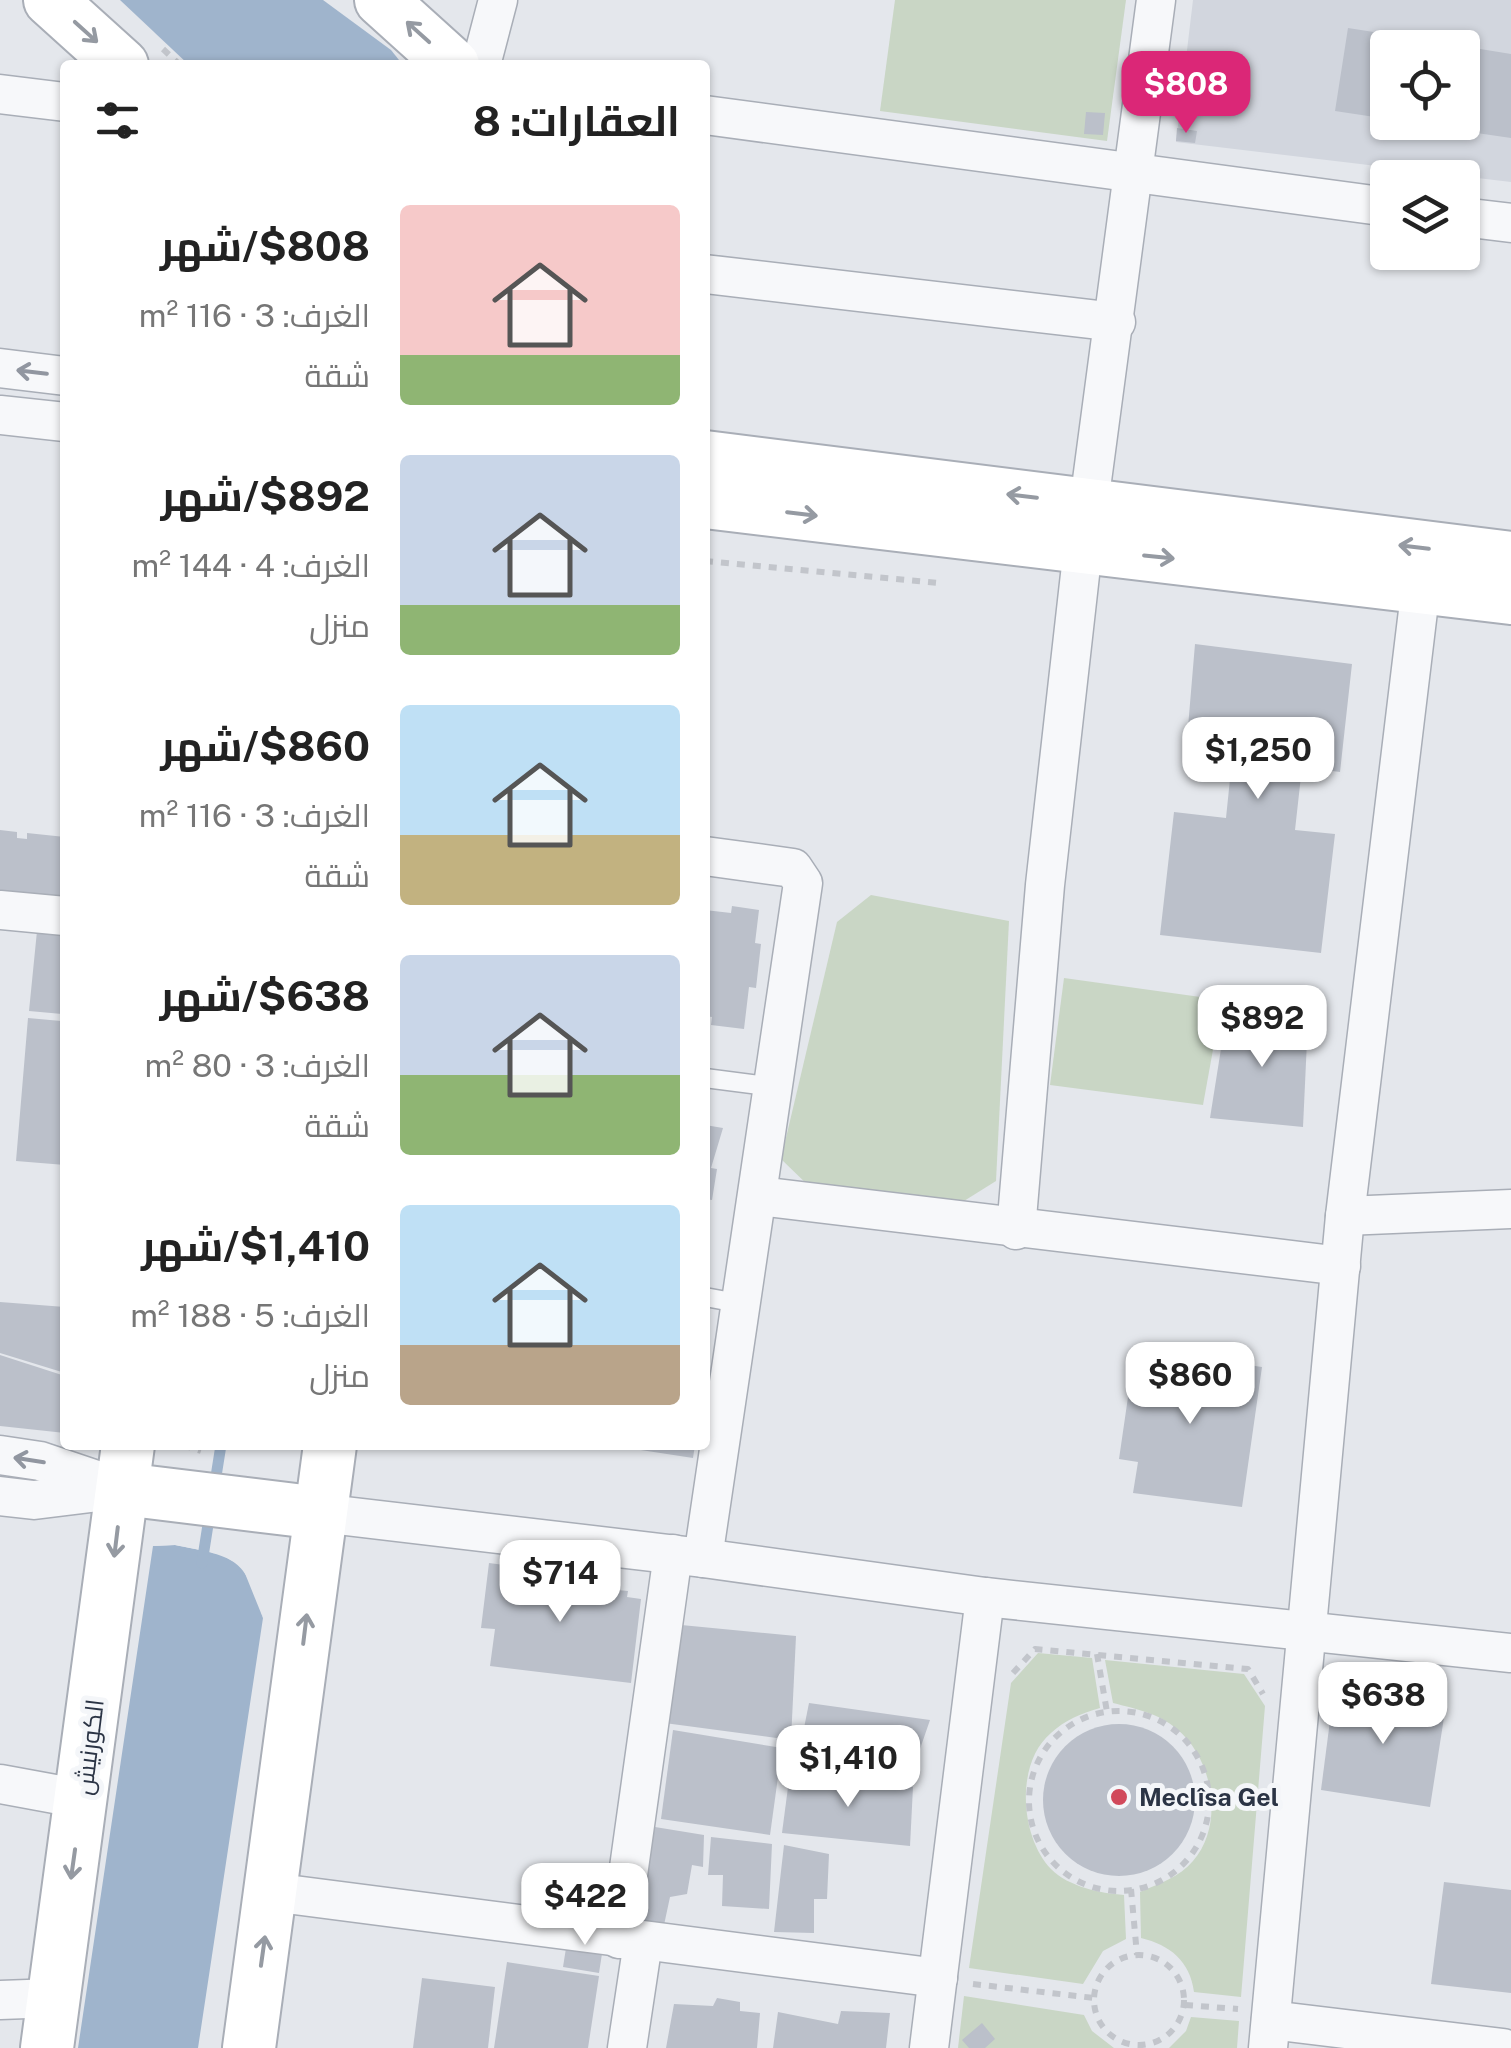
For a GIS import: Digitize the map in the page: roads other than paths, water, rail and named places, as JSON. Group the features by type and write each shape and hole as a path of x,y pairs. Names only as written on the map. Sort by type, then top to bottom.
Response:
{"street":[{"path":"50,0 116,60"},
{"path":"382,0 448,60"},
{"path":"482,60 498,0"},
{"path":"1016,1230 1044,885 1156,0"},
{"path":"0,94 60,101"},
{"path":"710,115 1370,205"},
{"path":"1480,219 1511,223"},
{"path":"710,275 1116,322"},
{"path":"0,368 60,375"},
{"path":"0,414 60,421"},
{"path":"710,458 1421,586 1511,598"},
{"path":"710,502 1511,558"},
{"path":"1421,586 1345,1216 1308,1632 1262,2026 1503,2048"},
{"path":"627,2048 631,1940 688,1556 743,1304 803,883 793,868 710,857"},
{"path":"0,910 60,916"},
{"path":"760,1196 1016,1230 1341,1266"},
{"path":"1345,1216 1511,1210"},
{"path":"249,2048 271,1892 300,1511 328,1450"},
{"path":"0,1456 137,1476 300,1511 688,1556 985,1598 1511,1653"},
{"path":"0,1496 34,1500 137,1476"},
{"name":"الكورنيش","path":"51,2023 82,1799 137,1476"},
{"path":"929,2048 950,1981 985,1598"},
{"path":"0,1784 82,1799"},
{"path":"271,1892 950,1981"},
{"path":"0,2000 51,2023"}],"lane":[{"path":"710,1079 775,1086"},
{"path":"710,1298 743,1304"}],"water":[{"path":"120,0 323,0 399,60 184,60"},
{"path":"175,1545 235,1563 250,1582 263,1618 198,2048 78,2048 153,1546"}],"waterway":[{"path":"214,1489 220,1450"},
{"path":"202,1563 210,1512"}],"place":[{"name":"Meclîsa Gel","path":"1119,1797"}]}
